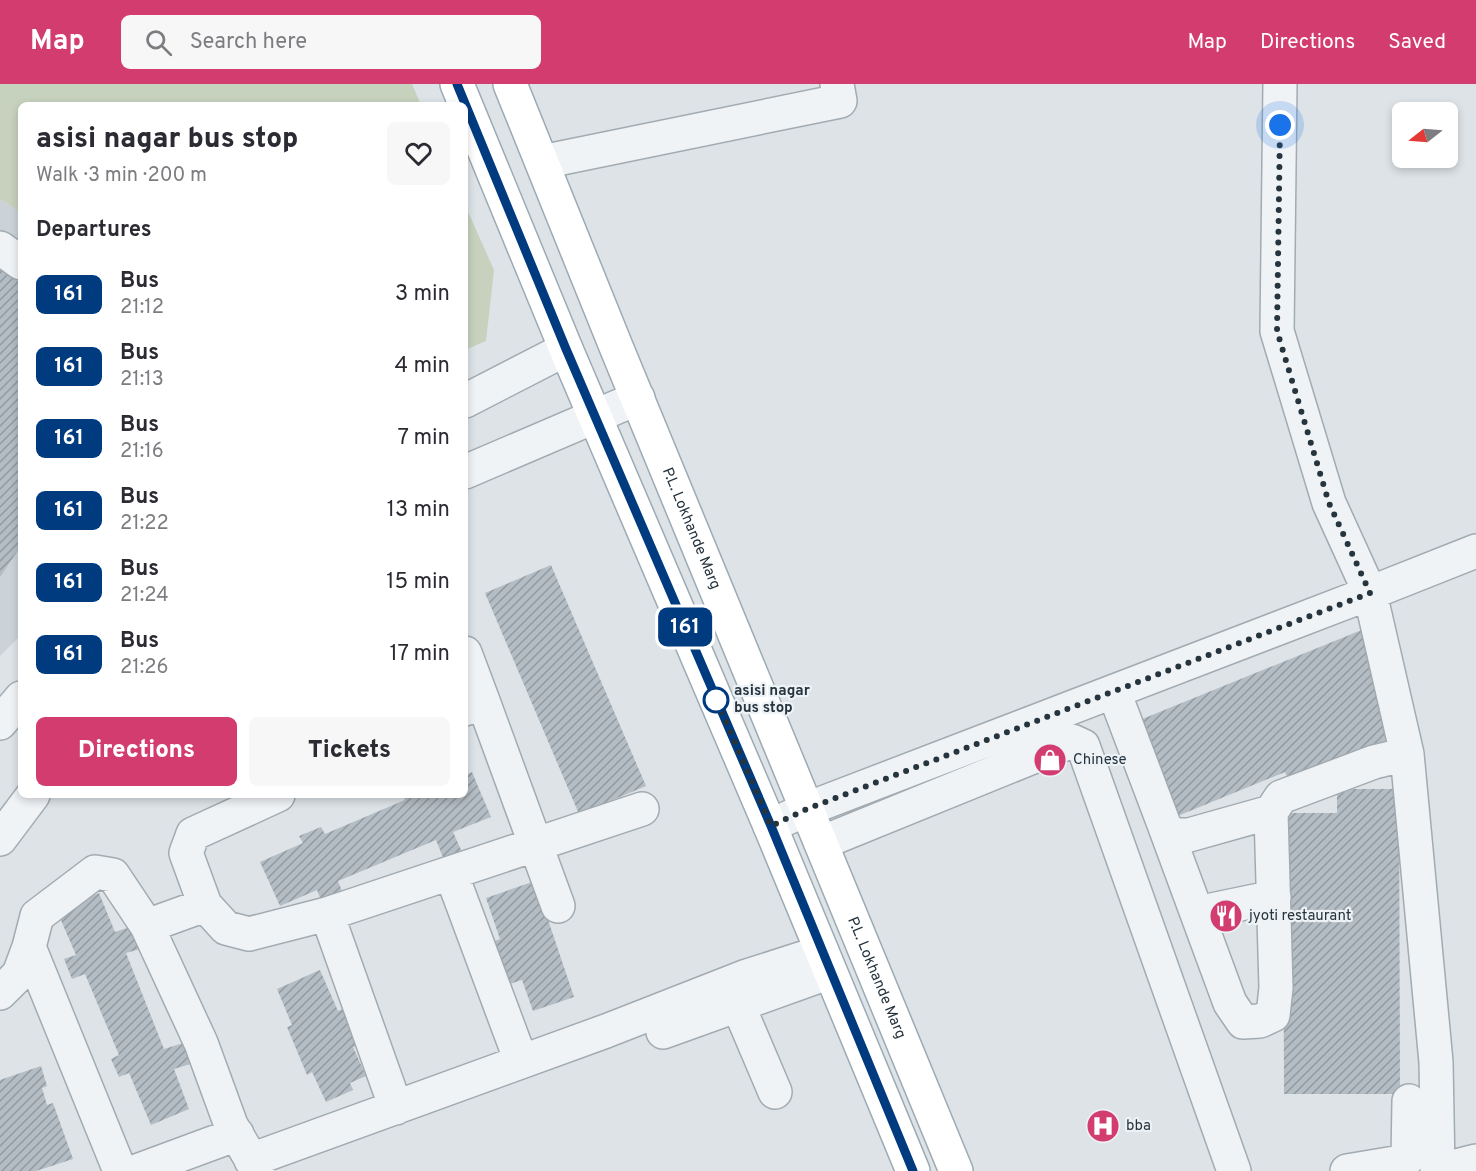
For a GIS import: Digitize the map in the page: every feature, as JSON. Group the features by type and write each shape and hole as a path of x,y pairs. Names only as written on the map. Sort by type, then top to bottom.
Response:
{"main road":[{"path":"457,84 464,102"},
{"name":"P.L. Lokhande Marg","path":"510,84 956,1171"},
{"path":"468,111 594,416 771,826 913,1171"}],"street":[{"path":"542,162 840,101 837,84"},
{"path":"1280,84 1277,331 1329,503 1370,593 1407,754 1436,1062 1438,1171 1476,1161"},
{"path":"0,248 18,261"},
{"path":"468,399 566,349"},
{"path":"468,471 638,399"},
{"path":"771,826 807,809 1370,593 1476,550"},
{"path":"468,670 474,705 535,845 558,906"},
{"path":"1114,692 1230,1003 1243,1022 1260,1021 1273,1015 1276,988 1271,812 1281,797 1374,762 1407,754"},
{"path":"821,843 1072,741 1083,746 1234,1171"},
{"path":"0,838 31,798"},
{"path":"271,798 193,834 186,853 205,905 226,928 249,934 327,914 642,809"},
{"path":"1165,827 1174,835 1189,835 1271,812"},
{"path":"0,993 19,974 37,916 95,872 113,875 147,926 201,1043 231,1125 249,1155"},
{"path":"451,873 533,1068"},
{"path":"1197,913 1274,897"},
{"path":"147,926 205,905"},
{"path":"327,914 396,1108"},
{"path":"29,947 120,1171"},
{"path":"137,1171 249,1155 396,1108 738,1005 826,962"},
{"path":"533,1068 744,977 826,962"},
{"path":"738,1005 775,1092"},
{"path":"1347,1171 1401,1162 1408,1158 1409,1101"}],"shaded area":[{"path":"0,199 18,211 18,638 0,656"}],"green space":[{"path":"0,84 412,84 420,102 18,102 18,211 0,199"},
{"path":"468,212 494,270 486,341 468,349"}],"building":[{"path":"0,255 18,268 18,550 0,577"},
{"path":"551,565 646,786 579,814 485,593"},
{"path":"1369,627 1396,736 1290,784 1285,772 1168,820 1130,724"},
{"path":"472,772 491,817 453,832 462,852 444,860 436,840 338,881 343,894 322,903 317,890 280,906 260,862 303,843 299,836 321,827 325,834 405,800 404,798 468,798 468,774"},
{"path":"1337,789 1399,789 1400,1094 1284,1094 1283,813 1337,813"},
{"path":"535,881 574,997 533,1011 522,980 506,985 492,942 500,939 486,898"},
{"path":"99,893 115,932 139,924 147,947 126,953 164,1049 193,1040 200,1061 174,1069 189,1109 151,1125 129,1073 119,1077 111,1059 119,1055 85,974 72,979 64,959 76,955 57,911"},
{"path":"320,970 338,1011 349,1006 365,1043 353,1047 366,1076 350,1083 353,1090 326,1102 312,1072 307,1075 287,1027 292,1025 277,989"},
{"path":"41,1066 47,1086 42,1088 47,1105 53,1103 73,1159 36,1171 0,1171 0,1080"}],"bus line":[{"name":"161","path":"457,84 464,102"},
{"name":"161","path":"468,111 566,349 771,826 913,1171"}],"place":[{"name":"asisi nagar bus stop","path":"716,700"},
{"name":"Chinese","path":"1050,760"},
{"name":"jyoti restaurant","path":"1226,916"},
{"name":"bba","path":"1103,1126"}],"route":[{"path":"716,700 715,696 771,826 807,809 1370,593 1329,503 1277,331 1280,125"}]}
